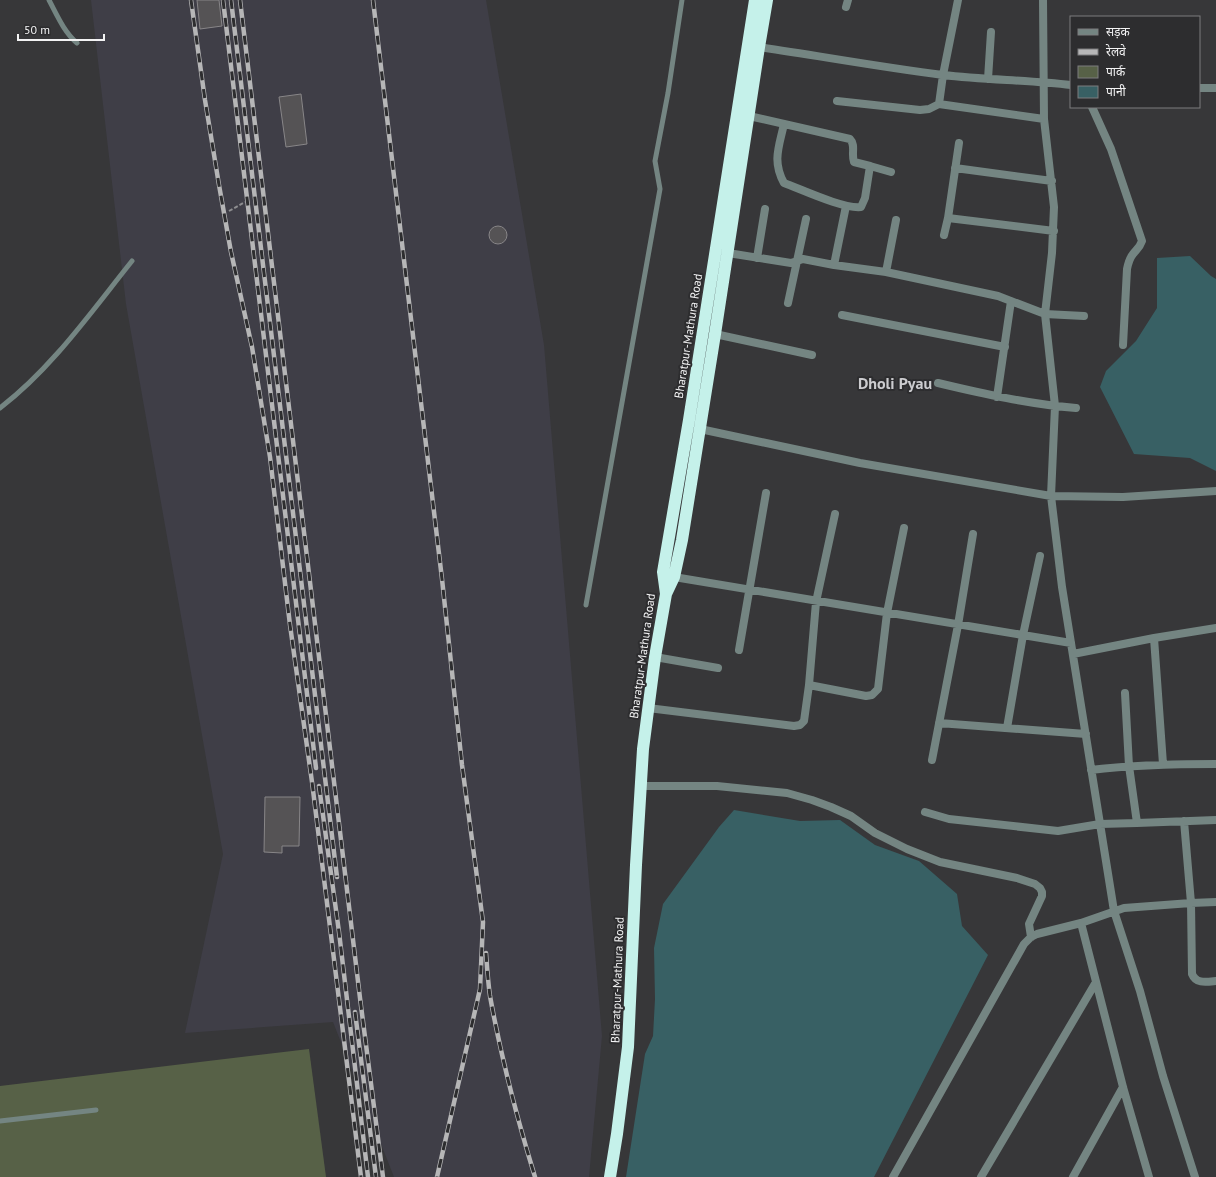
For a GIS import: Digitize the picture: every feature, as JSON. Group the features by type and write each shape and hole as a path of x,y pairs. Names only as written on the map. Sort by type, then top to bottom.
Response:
{"highway":[{"name":"Bharatpur-Mathura Road","path":"610,1177 628,1047 640,786 648,708 666,594 674,577 683,533 728,253 738,146 755,0"},
{"name":"Bharatpur-Mathura Road","path":"666,594 663,572 738,146 749,116 767,0"}],"street":[{"path":"939,104 943,75 958,0"},
{"path":"1035,0 1043,0 1044,119 1052,181 1054,231 1045,314 1054,406 1051,496 1062,587 1114,911 1140,991 1163,1076 1195,1177"},
{"path":"988,79 990,32"},
{"path":"759,47 943,75 1070,85"},
{"path":"1200,88 1216,88"},
{"path":"837,101 920,110 930,109 939,104 1044,119"},
{"path":"1092,108 1110,149 1142,241 1139,248 1132,254 1128,261 1123,345"},
{"path":"749,116 850,139 854,144 852,153 854,162 891,172"},
{"path":"784,124 776,158 779,174 784,182 846,206 861,207 864,204 870,166"},
{"path":"944,235 948,218 959,143"},
{"path":"955,168 1052,181"},
{"path":"834,265 846,206"},
{"path":"757,258 765,209"},
{"path":"948,218 1054,231"},
{"path":"788,303 806,219"},
{"path":"886,272 896,220"},
{"path":"728,253 791,263 803,259 886,272 998,296 1045,314 1084,316"},
{"path":"997,397 1012,301"},
{"path":"842,315 1005,347"},
{"path":"715,334 812,355"},
{"path":"938,383 997,397 1076,408"},
{"path":"700,429 860,463 1051,496 1123,497 1216,491"},
{"path":"739,650 766,493"},
{"path":"648,708 794,726 800,725 804,721 809,685 816,602 835,514"},
{"path":"809,685 866,696 872,696 878,689 887,613 904,528"},
{"path":"932,760 958,625 973,534"},
{"path":"1007,728 1023,635 1040,556"},
{"path":"674,577 816,602 1071,643"},
{"path":"1073,654 1154,638 1216,628"},
{"path":"1154,638 1163,764"},
{"path":"655,657 718,668"},
{"path":"1125,693 1129,766 1137,823"},
{"path":"939,723 1086,734"},
{"path":"1091,770 1163,764 1216,764"},
{"path":"640,786 717,786 787,794 812,800 851,816 875,833 928,858 940,862 1017,878 1035,884 1040,888 1042,896 1029,924 1031,937"},
{"path":"924,812 949,819 1058,831 1100,824 1216,820"},
{"path":"1184,821 1190,903 1192,974 1193,978 1201,982 1216,981"},
{"path":"893,1177 1024,944 1031,937 1044,932 1081,923 1114,911 1136,906 1216,902"},
{"path":"1081,923 1123,1088 1149,1177"},
{"path":"982,1177 1096,982"},
{"path":"1073,1177 1123,1088"}],"lane":[{"path":"49,0 68,33 77,43"},
{"path":"586,605 660,189 655,161 668,93 682,0"},
{"path":"0,408 63,348 132,261"},
{"path":"0,1121 96,1110"}],"path":[{"path":"229,211 245,202"}],"shaded area":[{"path":"91,0 486,0 544,345 602,1036 589,1177 394,1177 333,1022 185,1033 223,854 126,304"}],"green space":[{"path":"309,1049 326,1177 0,1177 0,1086"}],"water":[{"path":"1190,256 1216,279 1216,471 1190,458 1134,454 1100,387 1106,371 1136,341 1157,308 1157,258"},
{"path":"734,810 800,821 840,820 875,845 919,861 957,894 962,926 988,955 874,1177 626,1177 645,1054 653,1036 655,999 654,948 663,904 719,827"}],"building":[{"path":"197,0 219,0 222,26 200,29"},
{"path":"301,94 307,144 286,147 279,97"},
{"path":"494,226 502,226 507,231 505,242 502,244 494,244 489,239 489,231"},
{"path":"265,797 300,797 299,846 282,846 282,853 264,852"}],"railway":[{"path":"191,0 219,185 231,252 252,347 270,457 290,625 312,782 361,1177"},
{"path":"223,0 316,768"},
{"path":"231,0 337,877"},
{"path":"240,0 360,998 383,1177"},
{"path":"373,0 442,579 462,765 483,922 480,989 437,1177"},
{"path":"319,786 339,932 368,1177"},
{"path":"486,953 490,996 504,1065 535,1177"},
{"path":"355,1012 376,1177"}],"district":[{"name":"Dholi Pyau","path":"895,383"}]}
